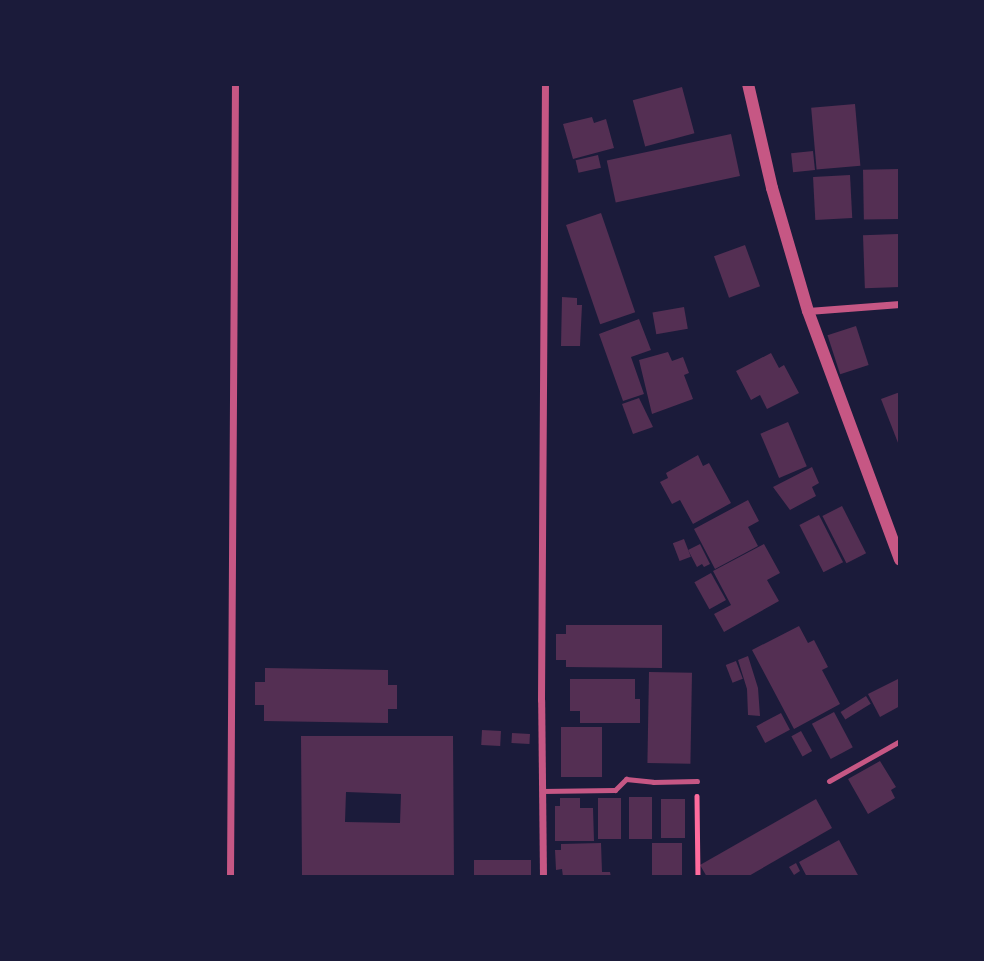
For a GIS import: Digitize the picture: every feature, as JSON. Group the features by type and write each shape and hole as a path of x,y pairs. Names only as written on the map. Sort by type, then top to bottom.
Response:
{"street":[{"path":"230,877 235,84"},
{"path":"543,877 544,84"},
{"path":"748,84 772,188 808,311 900,560"},
{"path":"808,311 900,304"}],"lane":[{"path":"829,780 900,741"},
{"path":"542,791 615,790 626,779 653,782 697,781"}],"path":[{"path":"697,781 698,877"}],"building":[{"path":"682,87 694,133 645,147 633,100"},
{"path":"855,104 860,166 817,170 811,108"},
{"path":"592,117 594,123 606,119 614,148 573,159 563,124"},
{"path":"731,134 740,176 616,202 607,160"},
{"path":"813,151 815,170 793,172 791,153"},
{"path":"598,155 601,168 579,173 576,160"},
{"path":"899,169 900,219 864,220 863,170"},
{"path":"850,175 852,218 815,220 813,177"},
{"path":"601,213 635,312 600,324 566,225"},
{"path":"898,234 900,287 865,288 863,235"},
{"path":"745,245 760,286 729,298 714,256"},
{"path":"562,297 577,298 577,305 582,305 580,346 561,346"},
{"path":"684,307 688,329 656,334 652,313"},
{"path":"639,319 651,350 631,357 644,394 623,401 599,334"},
{"path":"856,326 869,365 840,374 827,335"},
{"path":"668,352 672,361 683,357 689,373 684,375 693,399 652,414 639,360"},
{"path":"771,353 779,368 784,365 799,393 767,409 760,395 751,400 736,371"},
{"path":"900,392 900,448 881,399"},
{"path":"639,398 653,427 633,434 622,404"},
{"path":"788,422 807,466 779,478 760,434"},
{"path":"698,455 703,466 709,463 731,503 693,524 680,500 672,504 660,482 668,478 666,473"},
{"path":"812,467 819,483 812,487 816,496 790,510 773,487"},
{"path":"748,500 759,521 748,527 758,546 715,569 694,529"},
{"path":"842,506 866,553 846,563 822,516"},
{"path":"819,515 843,562 823,572 799,525"},
{"path":"684,539 691,557 680,561 673,543"},
{"path":"700,544 710,564 704,567 702,564 697,567 688,550"},
{"path":"764,544 780,573 767,580 779,601 724,632 714,614 731,605 713,571"},
{"path":"711,573 726,600 709,609 694,582"},
{"path":"566,625 662,625 662,668 566,667 566,660 556,660 556,634 566,634"},
{"path":"799,626 808,643 814,640 828,667 822,670 840,704 794,729 752,650"},
{"path":"748,656 758,688 760,716 748,715 747,689 738,660"},
{"path":"736,661 743,679 733,683 726,665"},
{"path":"265,668 388,670 388,685 397,685 397,709 388,709 388,723 264,721 264,705 255,705 255,682 265,682"},
{"path":"649,672 692,673 690,764 647,763"},
{"path":"900,678 900,706 880,717 868,694"},
{"path":"570,679 635,679 635,699 640,699 640,723 580,723 580,711 570,711"},
{"path":"866,696 871,704 845,720 841,712"},
{"path":"834,712 853,747 831,759 812,724"},
{"path":"781,713 790,730 765,743 756,726"},
{"path":"561,727 602,727 602,777 561,777"},
{"path":"482,730 501,731 500,746 481,745"},
{"path":"801,731 812,751 803,756 791,736"},
{"path":"512,733 530,734 529,744 511,743"},
{"path":"301,736 453,736 454,877 302,877","holes":["346,792 401,794 400,823 345,822"]},
{"path":"880,761 896,787 891,790 895,798 868,814 848,779"},
{"path":"629,797 652,797 652,839 629,839"},
{"path":"560,798 580,798 580,808 593,808 594,841 555,841 555,806 560,806"},
{"path":"598,798 621,798 621,839 598,839"},
{"path":"661,799 685,799 685,838 661,838"},
{"path":"816,799 832,828 747,877 707,877 700,865"},
{"path":"839,840 859,877 807,877 799,862"},
{"path":"601,843 602,872 610,872 611,877 563,877 562,869 556,870 555,850 561,850 561,844"},
{"path":"652,843 682,843 682,877 652,877"},
{"path":"474,860 531,860 531,877 474,877"},
{"path":"796,863 800,871 794,875 789,867"}]}
